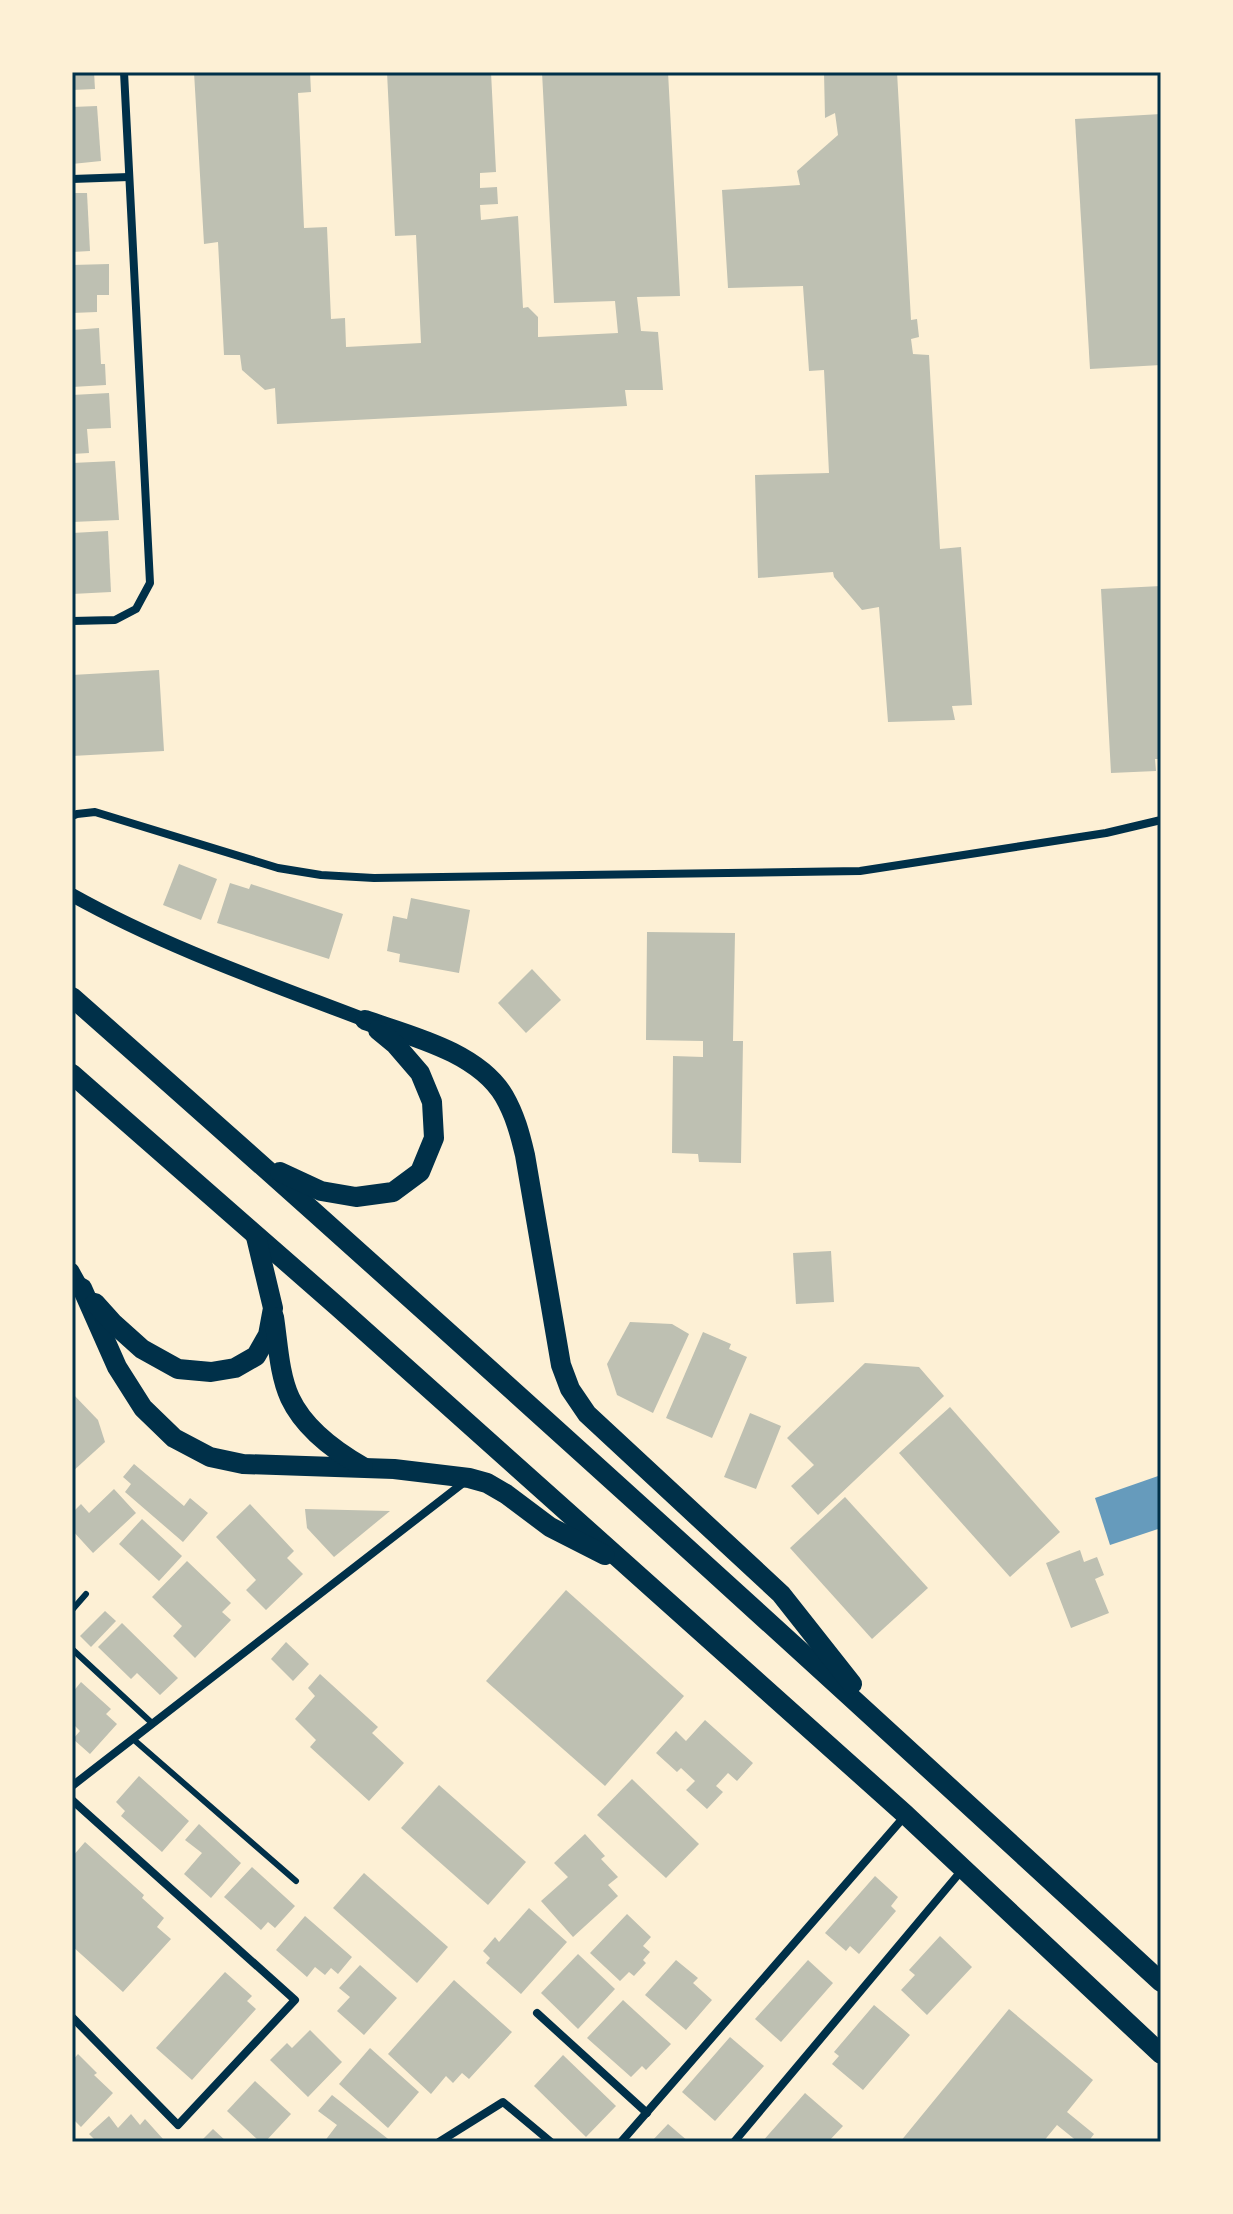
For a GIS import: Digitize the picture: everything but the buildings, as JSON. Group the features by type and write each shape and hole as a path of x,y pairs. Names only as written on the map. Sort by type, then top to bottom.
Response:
{"main road":[{"path":"72,997 886,1728 1161,1982"},
{"path":"256,1160 321,1191 356,1197 393,1192 420,1172 434,1138 432,1102 420,1073 395,1044 365,1020"},
{"path":"365,1020 442,1047 478,1068 503,1094 518,1125 525,1155 554,1334 570,1389 587,1414 781,1594 886,1728"},
{"path":"72,1074 906,1815 1161,2054"},
{"path":"256,1237 290,1398 304,1419 328,1444 366,1469"},
{"path":"77,1279 113,1323 142,1349 178,1369 211,1372 235,1368 256,1356 268,1335 273,1308"},
{"path":"77,1279 117,1367 143,1408 174,1438 210,1457 243,1464 419,1472 469,1478 487,1483 550,1527 630,1568"}],"street":[{"path":"72,621 115,620 136,609 150,583 124,72"},
{"path":"72,179 129,177"},
{"path":"72,816 95,812 278,868 321,875 374,878 860,871 1106,833 1161,820"},
{"path":"72,895 117,920 182,949 365,1020"},
{"path":"72,1786 469,1478"},
{"path":"72,1800 295,2000 178,2125 72,2017"},
{"path":"621,2142 906,1815"},
{"path":"734,2142 964,1868"},
{"path":"537,2013 647,2113"},
{"path":"439,2142 503,2102 551,2142"}],"lane":[{"path":"72,1610 86,1594"},
{"path":"72,1649 153,1724"},
{"path":"133,1739 296,1881"}],"water":[{"path":"1161,1475 1161,1528 1110,1545 1095,1498"}]}
